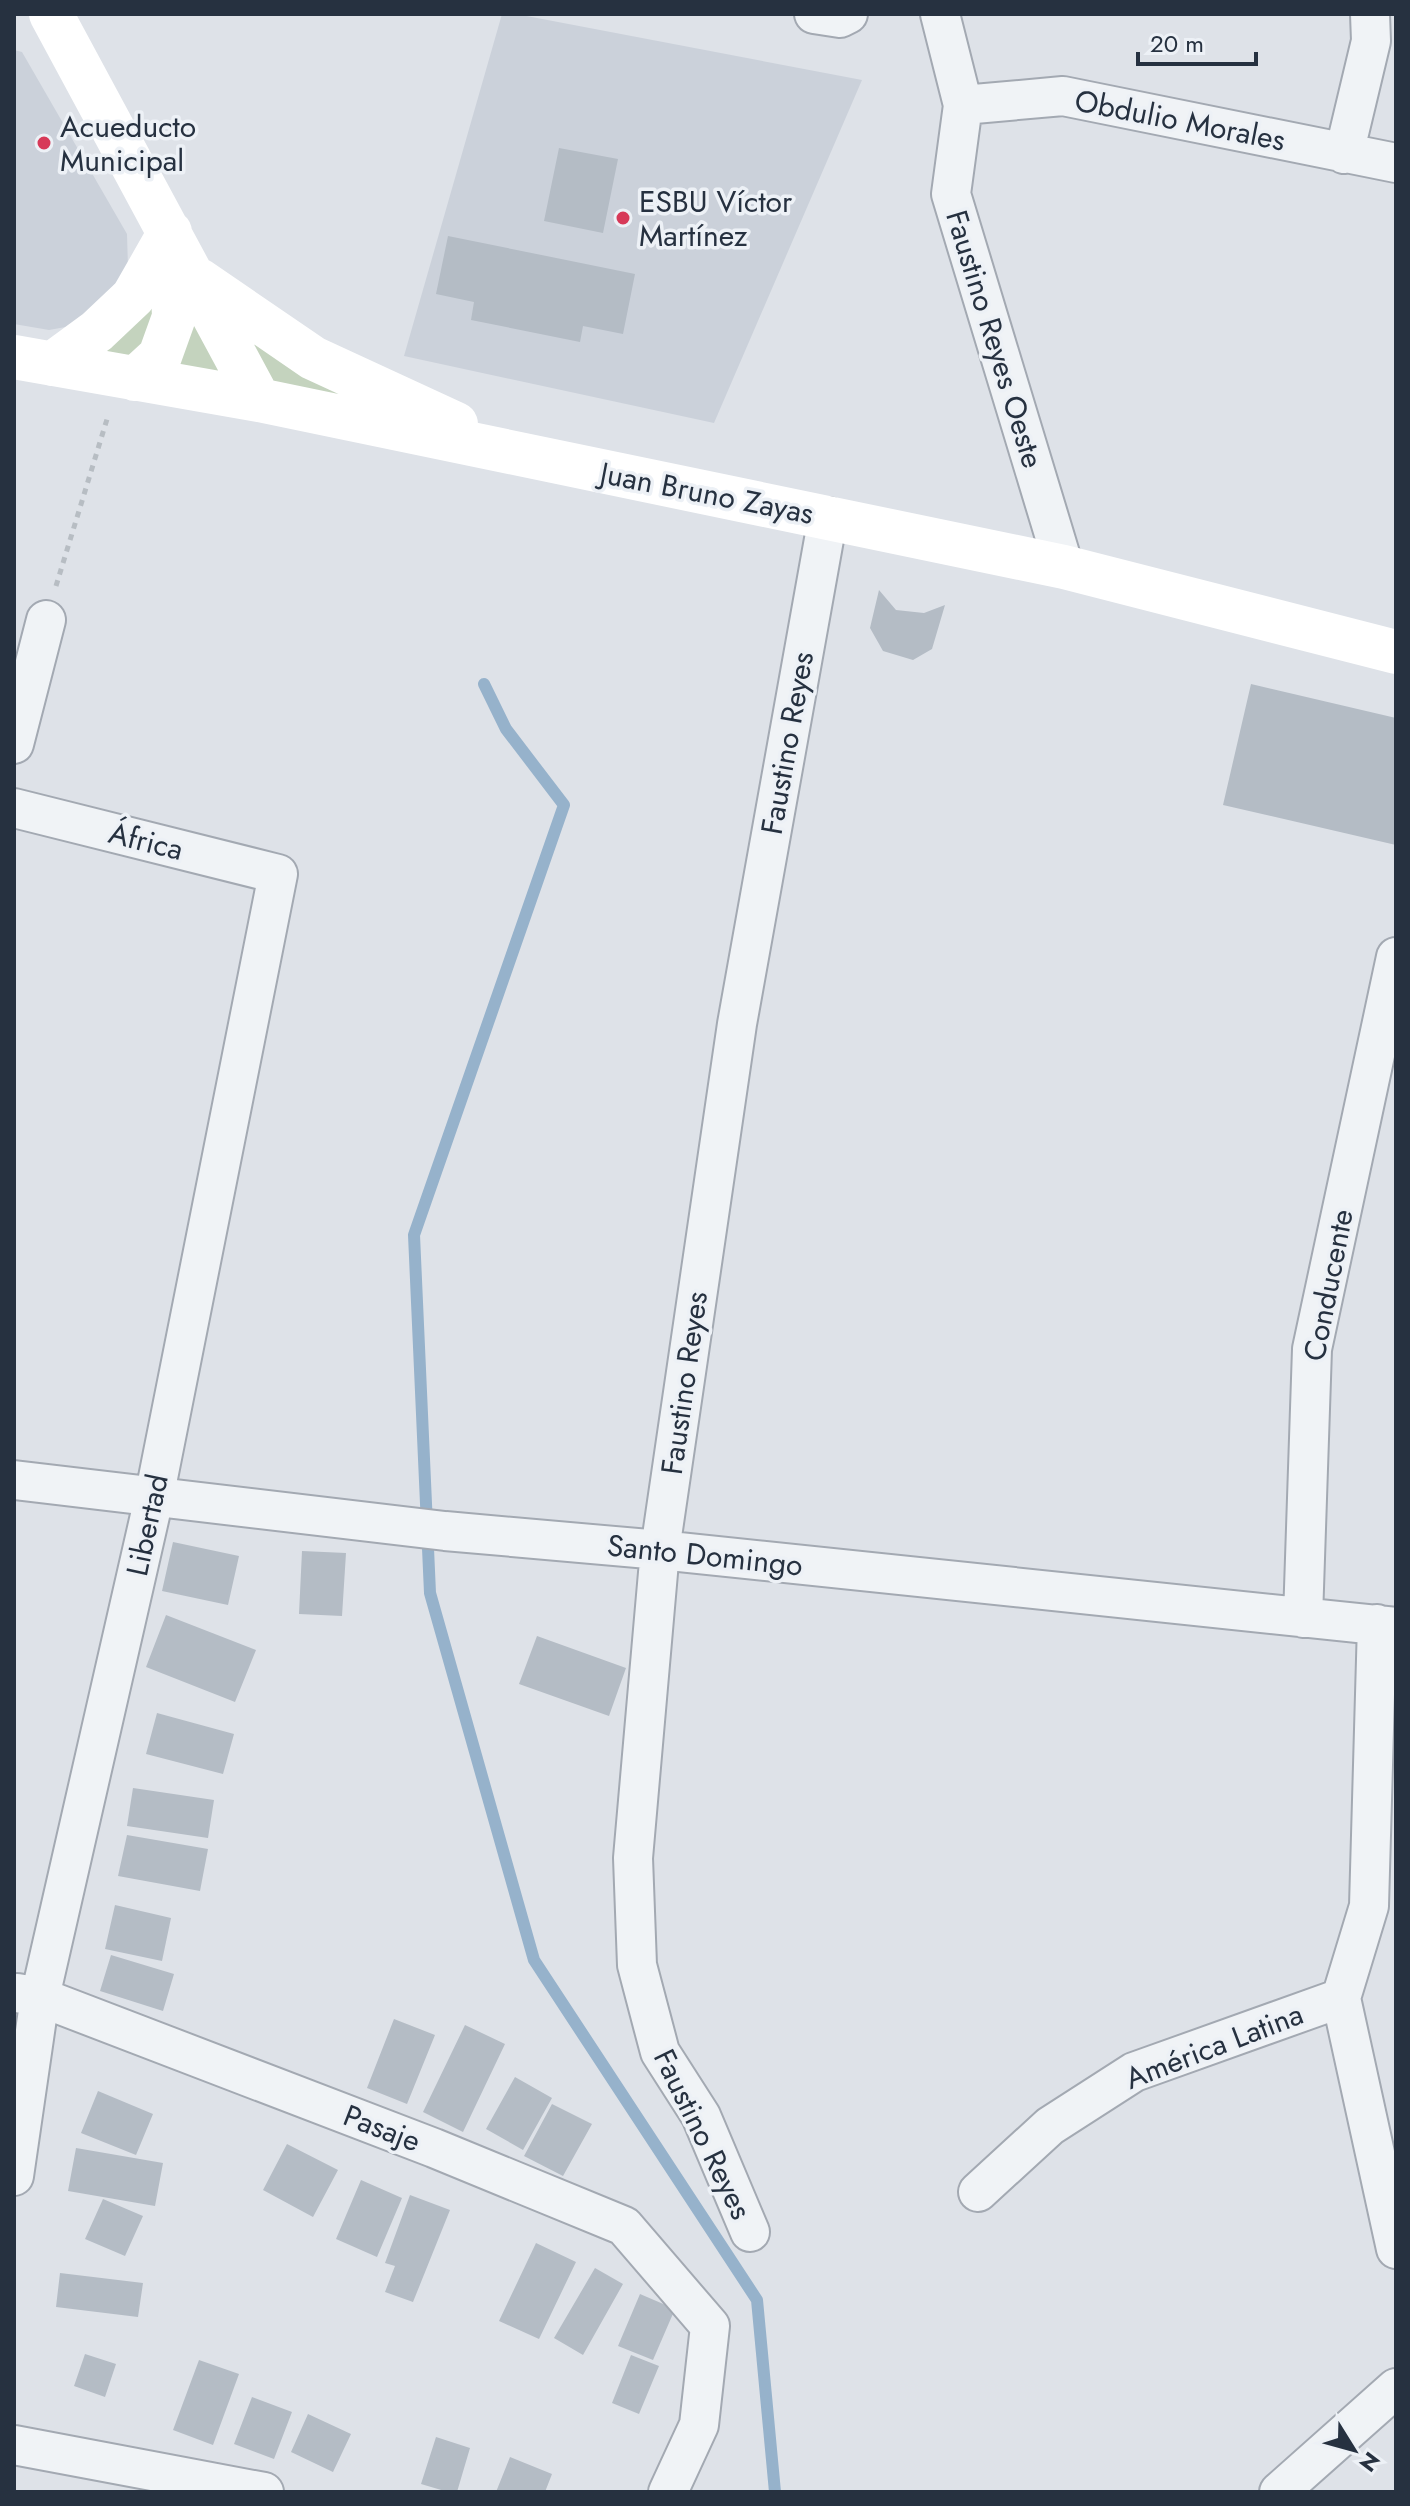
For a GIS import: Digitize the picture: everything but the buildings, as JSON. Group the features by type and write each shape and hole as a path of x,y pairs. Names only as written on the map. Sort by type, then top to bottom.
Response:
{"main road":[{"path":"51,14 259,400"},
{"path":"33,360 97,331 133,297 170,232"},
{"path":"127,378 160,356 174,317 170,232"},
{"path":"195,277 313,358 531,458"},
{"name":"Juan Bruno Zayas","path":"33,360 259,400 1064,567 1396,652"}],"street":[{"name":"Faustino Reyes Oeste","path":"940,14 963,105 951,194 1064,567"},
{"path":"1344,154 1371,41 1370,14"},
{"name":"Obdulio Morales","path":"963,105 1063,96 1396,163"},
{"name":"Faustino Reyes","path":"750,2232 701,2116 660,2052 637,1965 633,1858 660,1550 737,1024 828,517"},
{"path":"14,744 46,620"},
{"name":"África","path":"14,808 278,874"},
{"name":"Libertad","path":"14,2176 27,1995 154,1498 278,874"},
{"name":"Conducente","path":"1303,1618 1312,1349 1396,957"},
{"name":"Santo Domingo","path":"14,1480 430,1529 1386,1626"},
{"path":"1386,1626 1369,1906 1341,1998 1396,2249"},
{"name":"Pasaje","path":"27,1995 434,2148 624,2226 710,2326 699,2425 668,2492"},
{"name":"América Latina","path":"978,2192 1050,2126 1134,2072 1341,1998"},
{"path":"1279,2492 1396,2388"},
{"path":"14,2445 264,2492"}],"path":[{"path":"46,620 127,378"}],"shaded area":[{"name":"ESBU Víctor Martínez","path":"502,14 516,14 862,80 714,423 404,356"},
{"name":"Acueducto Municipal","path":"14,50 22,52 127,234 128,268 82,324 49,330 14,324"}],"green space":[{"path":"155,285 156,322 146,350 129,357 95,349"},
{"path":"191,307 232,377 166,370"},
{"path":"228,321 401,416 276,388"}],"waterway":[{"path":"484,684 506,729 564,805 414,1235 430,1593 534,1960 757,2300 775,2492"}],"place":[{"name":"Acueducto Municipal","path":"44,143"},
{"name":"ESBU Víctor Martínez","path":"623,218"}]}
